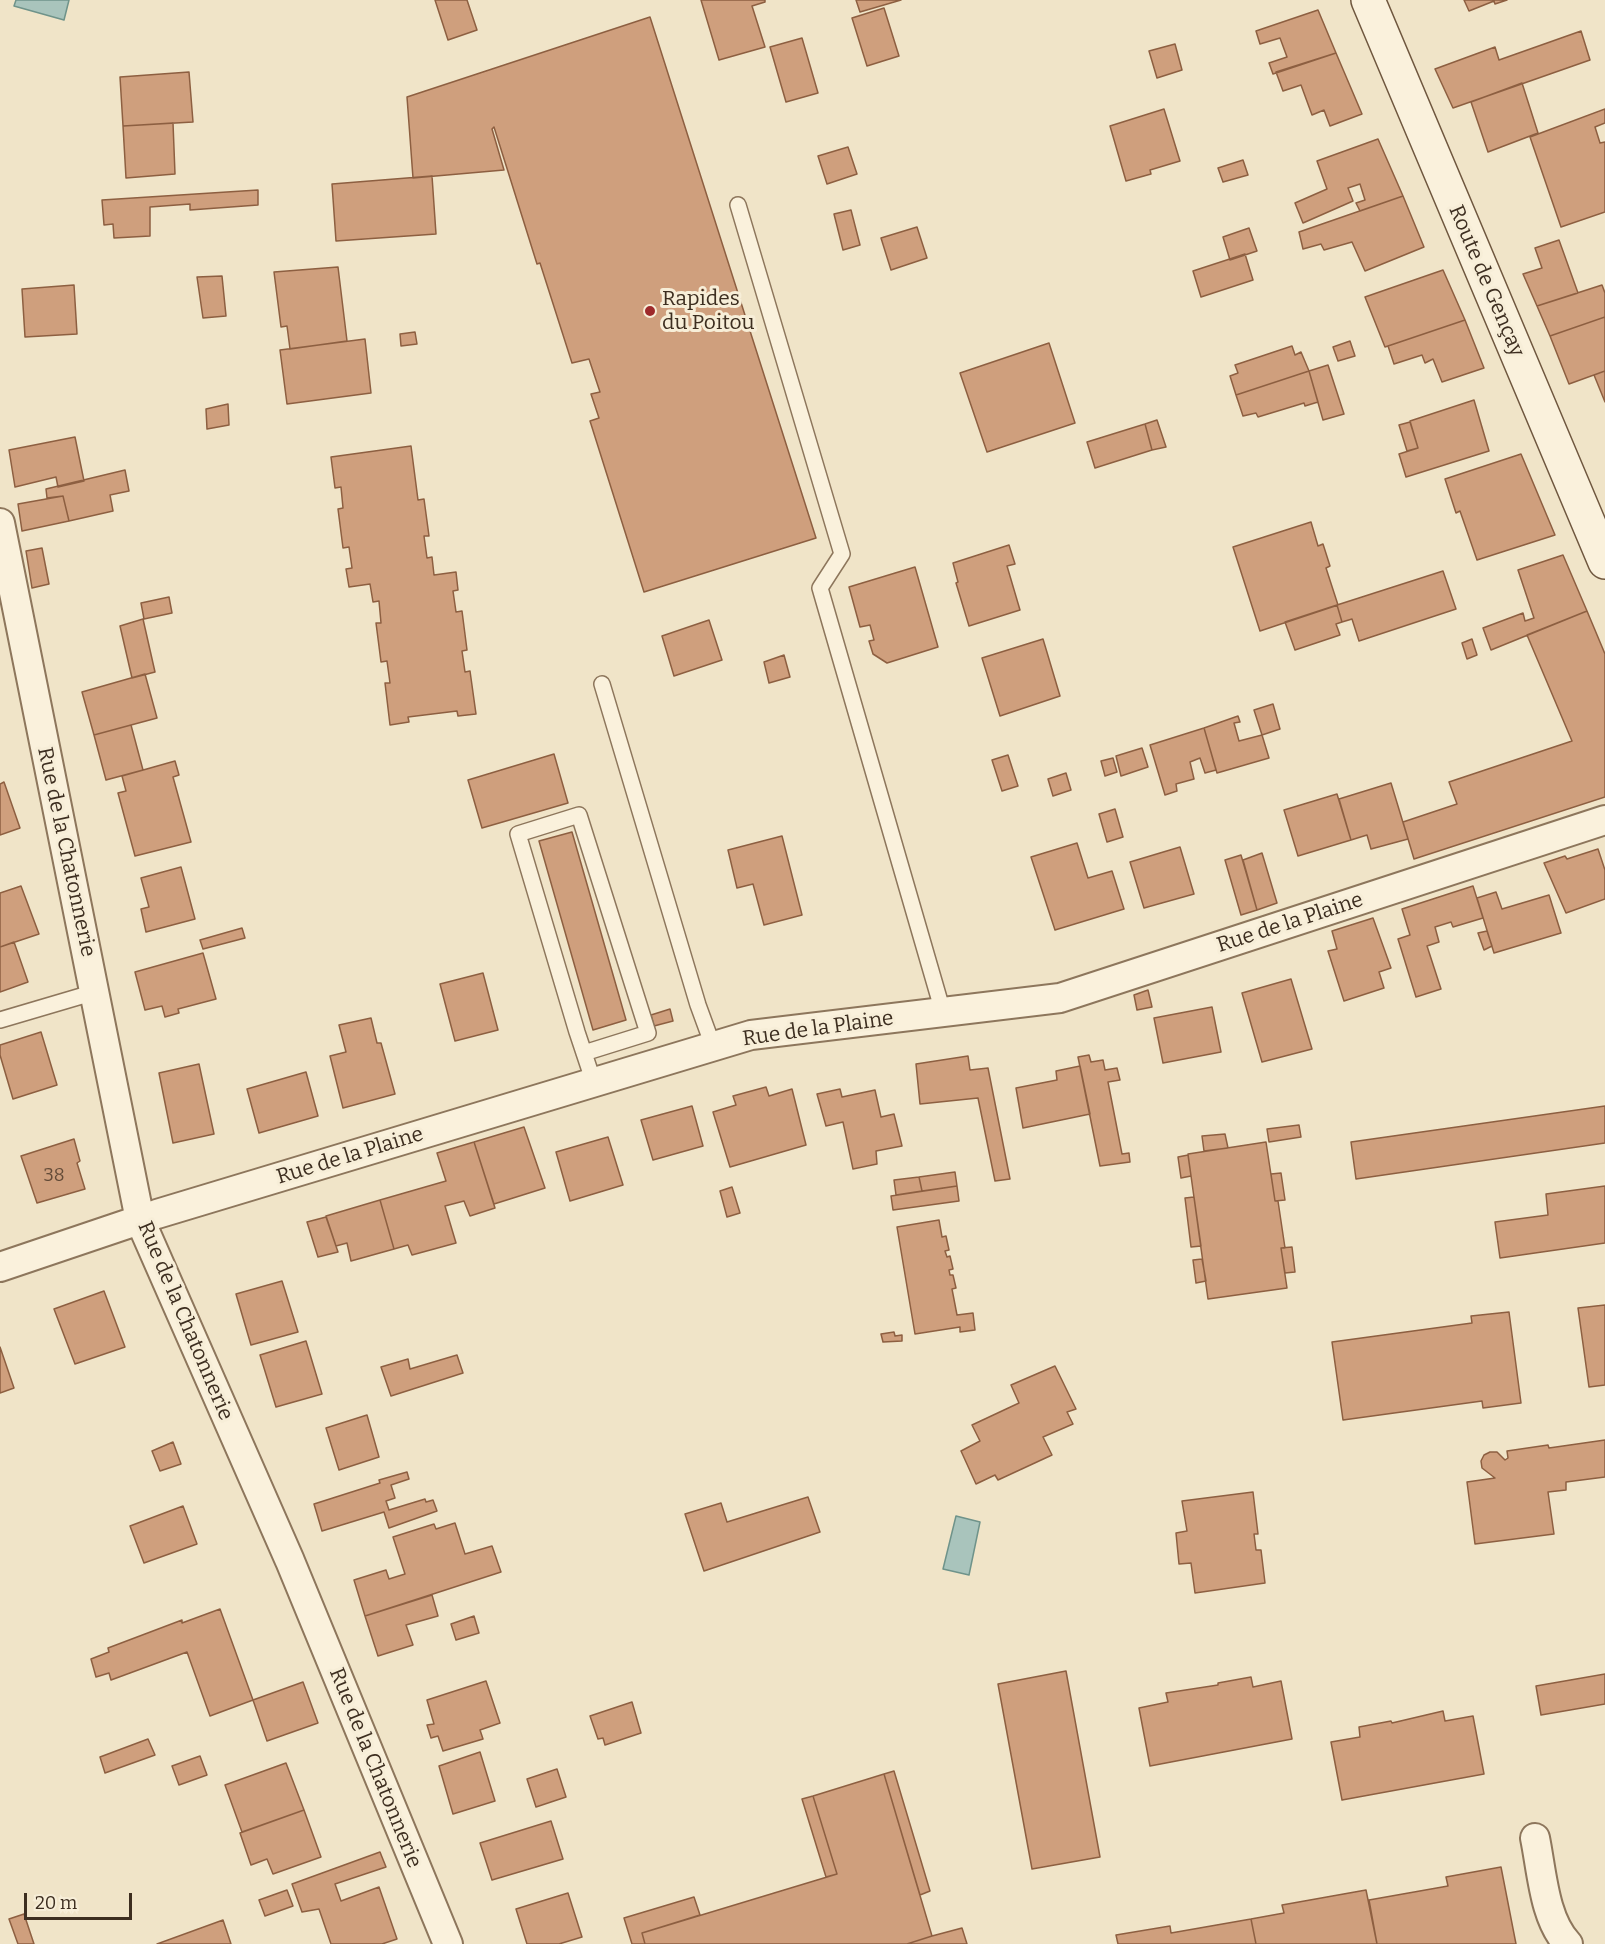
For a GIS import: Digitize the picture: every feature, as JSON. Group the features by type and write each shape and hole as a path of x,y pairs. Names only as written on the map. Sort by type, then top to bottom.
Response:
{"main road":[{"name":"Route de Gençay","path":"1368,0 1605,562"}],"street":[{"name":"Rue de la Chatonnerie","path":"0,523 140,1220 290,1561 448,1944"},
{"name":"Rue de la Plaine","path":"0,1267 140,1220 751,1035 1060,998 1605,820"},
{"path":"1535,1838 1554,1926 1568,1944"}],"lane":[{"path":"738,205 842,554 820,588 943,1012"},
{"path":"602,684 698,1005 713,1046"},
{"path":"584,1053 648,1033 579,815 518,834 584,1053 594,1083"},
{"path":"0,1020 95,992"}],"water":[{"path":"16,0 69,0 64,20 14,6"},
{"path":"956,1516 980,1522 969,1575 943,1569"}],"building":[{"path":"435,0 467,0 477,30 448,40"},
{"path":"701,0 765,0 765,2 752,6 765,47 719,60"},
{"path":"856,0 901,0 860,12"},
{"path":"1464,0 1507,0 1495,4 1494,1 1469,11"},
{"path":"884,8 899,56 867,66 852,18"},
{"path":"1318,10 1336,53 1273,74 1269,63 1287,57 1280,38 1260,44 1256,31"},
{"name":"Rapides du Poitou","path":"650,17 816,538 644,592 590,421 599,418 591,394 600,392 589,359 572,363 540,263 537,264 494,127 492,129 504,170 413,178 407,97"},
{"path":"1581,31 1590,60 1453,108 1435,69 1495,47 1499,60"},
{"path":"802,38 818,93 786,102 770,47"},
{"path":"1175,44 1182,70 1157,78 1149,51"},
{"path":"1336,53 1362,114 1330,126 1324,110 1312,115 1301,85 1283,91 1276,72"},
{"path":"189,72 193,122 123,126 120,77"},
{"path":"1522,83 1538,133 1488,152 1471,102"},
{"path":"1164,109 1180,161 1150,170 1151,174 1126,181 1110,126"},
{"path":"1605,109 1605,123 1595,127 1600,143 1605,142 1605,212 1561,227 1530,137"},
{"path":"173,123 175,174 126,178 123,126"},
{"path":"1378,139 1403,196 1360,211 1356,203 1365,200 1360,184 1348,188 1353,201 1303,223 1295,203 1327,189 1317,161"},
{"path":"848,147 857,174 827,184 818,156"},
{"path":"1243,160 1248,175 1223,182 1218,168"},
{"path":"432,176 436,234 336,241 332,184"},
{"path":"258,190 258,205 190,210 190,204 150,207 150,236 114,238 113,224 104,225 102,200"},
{"path":"1403,196 1424,247 1365,271 1352,242 1324,250 1321,244 1303,249 1299,232"},
{"path":"851,210 860,245 843,250 834,214"},
{"path":"917,227 927,258 891,270 881,238"},
{"path":"1249,228 1257,251 1230,260 1223,237"},
{"path":"1559,240 1578,293 1537,306 1523,274 1542,268 1535,248"},
{"path":"1245,254 1253,280 1201,297 1193,271"},
{"path":"338,267 347,341 290,349 287,326 281,327 274,272"},
{"path":"1443,270 1465,320 1385,347 1365,297"},
{"path":"222,276 226,316 203,318 197,277"},
{"path":"74,285 77,334 25,337 22,289"},
{"path":"1602,285 1605,293 1605,317 1550,336 1537,306"},
{"path":"1605,317 1605,371 1569,384 1550,336"},
{"path":"1465,320 1484,368 1442,382 1433,359 1425,363 1422,355 1394,364 1388,346"},
{"path":"415,332 417,344 401,346 400,334"},
{"path":"365,339 371,393 287,404 280,350"},
{"path":"1350,341 1355,356 1338,361 1333,347"},
{"path":"1049,343 1075,423 987,452 960,373"},
{"path":"1292,346 1295,355 1301,352 1309,371 1236,395 1230,376 1238,373 1235,365"},
{"path":"1328,365 1344,414 1323,420 1309,371"},
{"path":"1309,371 1318,402 1305,406 1304,403 1258,417 1256,413 1243,416 1236,395"},
{"path":"1605,371 1605,402 1594,375"},
{"path":"1474,400 1489,451 1406,477 1399,454 1418,448 1410,421"},
{"path":"228,404 229,425 207,429 206,409"},
{"path":"1157,420 1166,447 1152,450 1145,424"},
{"path":"1410,422 1418,448 1407,451 1399,425"},
{"path":"1145,424 1152,450 1095,468 1087,442"},
{"path":"75,437 84,481 58,487 56,477 15,487 9,450"},
{"path":"411,446 418,500 424,499 429,536 424,536 427,558 432,557 434,575 456,572 458,590 453,591 456,612 462,611 467,650 462,651 465,672 470,671 476,714 458,716 457,711 408,717 409,722 390,725 385,683 390,683 387,661 381,662 376,623 381,623 379,601 373,602 370,584 349,587 346,569 352,568 349,547 343,548 338,509 343,508 341,487 335,488 331,457"},
{"path":"1521,454 1555,535 1477,560 1460,511 1456,513 1445,479"},
{"path":"125,470 129,491 110,495 113,511 69,521 63,496 47,498 46,489"},
{"path":"63,496 69,521 22,531 18,504"},
{"path":"1311,522 1318,546 1323,544 1330,566 1326,568 1338,605 1260,631 1233,547"},
{"path":"1009,545 1015,564 1007,566 1020,610 969,626 956,583 958,582 953,563"},
{"path":"42,548 49,584 32,588 26,551"},
{"path":"1563,555 1587,611 1491,650 1483,628 1523,613 1525,621 1534,618 1518,570"},
{"path":"915,567 938,647 887,663 873,654 869,641 874,640 870,625 860,627 849,587"},
{"path":"1443,571 1456,609 1359,641 1352,619 1342,622 1337,605"},
{"path":"169,597 172,613 144,619 141,603"},
{"path":"1337,605 1342,622 1336,624 1340,635 1295,650 1285,622"},
{"path":"1587,611 1605,654 1605,797 1414,859 1403,822 1457,804 1449,782 1572,741 1527,635"},
{"path":"143,619 155,672 132,678 120,626"},
{"path":"709,620 722,660 674,676 662,636"},
{"path":"1043,639 1060,696 1000,716 982,658"},
{"path":"1472,639 1477,655 1467,659 1462,643"},
{"path":"784,655 790,677 769,683 764,662"},
{"path":"145,674 157,718 94,735 82,692"},
{"path":"1273,704 1280,729 1262,735 1254,710"},
{"path":"1238,716 1240,722 1234,723 1239,741 1262,735 1269,758 1217,773 1204,728"},
{"path":"131,725 143,770 106,780 94,735"},
{"path":"1204,728 1216,770 1205,773 1200,758 1190,762 1194,779 1176,784 1177,791 1165,795 1150,745"},
{"path":"1142,748 1148,767 1121,776 1116,756"},
{"path":"554,754 568,803 482,828 468,780"},
{"path":"1008,755 1018,786 1002,791 992,760"},
{"path":"1113,758 1117,772 1105,776 1101,761"},
{"path":"175,761 179,775 173,777 191,842 135,856 118,793 126,791 122,776"},
{"path":"1066,773 1071,790 1053,796 1048,779"},
{"path":"4,782 20,828 0,835 0,784"},
{"path":"1391,783 1408,839 1371,849 1367,835 1351,840 1339,799"},
{"path":"1337,794 1351,840 1298,856 1284,810"},
{"path":"1115,809 1123,837 1107,842 1099,814"},
{"path":"572,832 626,1020 593,1030 539,841"},
{"path":"782,836 802,915 764,925 753,884 737,888 728,850"},
{"path":"1077,843 1088,878 1112,871 1124,909 1055,930 1031,857"},
{"path":"1180,847 1194,894 1144,908 1130,862"},
{"path":"1598,849 1605,870 1605,899 1566,913 1544,863 1565,856 1567,859"},
{"path":"1262,853 1277,903 1257,910 1243,860"},
{"path":"1241,855 1257,910 1241,915 1225,860"},
{"path":"181,867 195,919 146,932 141,909 149,907 141,878"},
{"path":"21,886 39,934 0,947 0,893"},
{"path":"1473,886 1483,918 1453,927 1451,922 1435,927 1439,942 1427,946 1441,989 1416,997 1398,939 1410,935 1402,909"},
{"path":"1496,892 1502,909 1549,895 1561,933 1494,953 1477,898"},
{"path":"1373,918 1391,968 1379,972 1384,988 1344,1001 1328,951 1337,949 1332,931"},
{"path":"242,928 245,938 203,949 200,940"},
{"path":"1487,931 1492,946 1484,950 1478,933"},
{"path":"14,942 28,982 0,992 0,947"},
{"path":"203,953 216,999 178,1009 179,1013 165,1017 162,1006 145,1010 135,972"},
{"path":"483,973 498,1030 455,1041 440,984"},
{"path":"1291,979 1312,1049 1262,1062 1242,993"},
{"path":"1148,990 1152,1007 1137,1010 1134,995"},
{"path":"1212,1007 1221,1052 1163,1063 1154,1018"},
{"path":"670,1009 673,1021 654,1026 651,1015"},
{"path":"371,1018 377,1043 381,1043 395,1094 343,1108 330,1056 346,1052 339,1025"},
{"path":"41,1032 57,1085 13,1099 0,1055 0,1045"},
{"path":"1089,1055 1091,1062 1103,1060 1105,1070 1117,1068 1120,1080 1108,1082 1122,1154 1129,1153 1130,1162 1100,1166 1078,1057"},
{"path":"968,1056 970,1070 988,1068 1010,1179 995,1181 978,1098 920,1104 916,1064"},
{"path":"199,1064 214,1134 173,1143 159,1073"},
{"path":"1080,1066 1090,1114 1023,1128 1016,1088 1057,1080 1056,1071"},
{"path":"306,1072 318,1116 259,1133 247,1089"},
{"path":"766,1087 769,1096 792,1089 806,1145 730,1167 713,1112 736,1105 733,1096"},
{"path":"840,1089 842,1097 875,1090 881,1117 894,1114 902,1146 876,1151 877,1164 853,1169 843,1122 826,1126 817,1094"},
{"path":"692,1106 703,1146 653,1160 641,1120"},
{"path":"1605,1106 1605,1143 1356,1179 1351,1142"},
{"path":"1299,1125 1301,1137 1269,1142 1267,1129"},
{"path":"524,1127 545,1188 494,1204 474,1142"},
{"path":"1225,1134 1228,1148 1204,1151 1202,1136"},
{"path":"608,1137 623,1185 570,1201 556,1152"},
{"path":"74,1139 80,1161 77,1163 85,1189 37,1203 21,1156"},
{"path":"474,1142 495,1208 470,1216 464,1201 445,1206 456,1243 412,1255 408,1245 394,1249 380,1200 446,1181 437,1153"},
{"path":"1266,1142 1285,1248 1281,1248 1287,1288 1208,1299 1188,1154"},
{"path":"1188,1155 1191,1176 1181,1178 1178,1157"},
{"path":"955,1172 957,1186 922,1191 919,1177"},
{"path":"1281,1173 1285,1200 1275,1201 1271,1174"},
{"path":"919,1177 922,1191 896,1195 894,1180"},
{"path":"957,1186 959,1201 893,1210 891,1196"},
{"path":"1605,1186 1605,1243 1500,1258 1495,1222 1548,1215 1546,1194"},
{"path":"732,1187 740,1213 727,1217 720,1191"},
{"path":"1194,1197 1201,1246 1191,1247 1185,1198"},
{"path":"380,1200 394,1249 351,1261 347,1243 336,1246 326,1216"},
{"path":"326,1217 338,1252 318,1257 307,1222"},
{"path":"939,1220 942,1237 946,1236 949,1250 945,1251 947,1257 950,1256 953,1269 949,1270 950,1275 953,1275 956,1288 952,1289 957,1315 973,1313 975,1330 960,1332 960,1327 915,1334 897,1227"},
{"path":"1292,1247 1295,1272 1285,1273 1281,1248"},
{"path":"1202,1259 1206,1281 1196,1283 1193,1260"},
{"path":"282,1281 298,1332 251,1345 236,1294"},
{"path":"104,1291 125,1347 75,1364 54,1309"},
{"path":"1605,1305 1605,1385 1589,1387 1578,1308"},
{"path":"1509,1312 1521,1403 1483,1408 1482,1401 1343,1420 1332,1342 1472,1323 1471,1316"},
{"path":"894,1332 895,1336 902,1335 902,1341 883,1342 881,1334"},
{"path":"306,1341 322,1394 276,1407 260,1355"},
{"path":"0,1347 14,1388 0,1393"},
{"path":"457,1355 463,1373 391,1396 381,1367 408,1359 410,1369"},
{"path":"1055,1366 1076,1409 1067,1412 1073,1424 1043,1437 1052,1455 998,1480 995,1475 976,1484 961,1451 980,1441 972,1425 1019,1403 1011,1385"},
{"path":"367,1415 379,1457 339,1470 326,1428"},
{"path":"1605,1440 1605,1477 1566,1482 1566,1490 1548,1492 1554,1534 1475,1544 1467,1482 1495,1478 1482,1468 1481,1461 1484,1455 1497,1452 1505,1460 1508,1458 1507,1451"},
{"path":"173,1442 181,1464 160,1471 152,1451"},
{"path":"407,1472 409,1479 391,1485 395,1498 386,1501 389,1510 425,1499 426,1502 433,1500 437,1511 389,1528 384,1512 322,1531 314,1504"},
{"path":"1253,1492 1258,1534 1254,1534 1256,1550 1261,1550 1265,1583 1195,1593 1191,1563 1179,1564 1176,1533 1187,1531 1182,1501"},
{"path":"808,1497 820,1532 704,1571 685,1514 721,1503 727,1522"},
{"path":"183,1506 197,1544 144,1563 130,1526"},
{"path":"455,1523 465,1554 492,1546 501,1572 365,1616 354,1580 386,1570 389,1579 405,1574 393,1537 434,1524 436,1529"},
{"path":"432,1595 438,1616 406,1625 413,1645 378,1656 365,1616"},
{"path":"220,1609 253,1700 210,1716 187,1652 111,1680 109,1673 96,1677 91,1659 109,1652 108,1648 182,1620 182,1623"},
{"path":"474,1616 479,1633 456,1640 451,1624"},
{"path":"1066,1671 1100,1857 1032,1869 998,1684"},
{"path":"1605,1674 1605,1704 1541,1715 1536,1686"},
{"path":"1251,1677 1253,1687 1281,1681 1292,1739 1150,1766 1139,1708 1168,1702 1166,1693"},
{"path":"486,1681 500,1723 480,1730 483,1739 443,1751 438,1736 431,1738 427,1725 434,1724 427,1700"},
{"path":"303,1682 318,1723 267,1741 253,1700"},
{"path":"632,1702 641,1733 605,1745 603,1738 598,1739 590,1716"},
{"path":"1443,1711 1445,1721 1473,1716 1484,1774 1342,1800 1331,1742 1360,1737 1359,1727 1391,1721 1392,1723"},
{"path":"148,1739 155,1755 105,1773 100,1757"},
{"path":"480,1752 495,1801 453,1814 439,1766"},
{"path":"200,1756 207,1775 179,1785 172,1766"},
{"path":"286,1763 304,1810 242,1832 225,1785"},
{"path":"557,1769 566,1797 536,1807 527,1779"},
{"path":"894,1771 930,1891 920,1895 884,1774"},
{"path":"884,1774 932,1936 907,1944 645,1944 642,1933 837,1874 813,1796"},
{"path":"813,1796 837,1874 826,1877 802,1799"},
{"path":"304,1810 321,1857 273,1874 267,1859 251,1865 240,1833"},
{"path":"551,1821 563,1859 492,1880 480,1843"},
{"path":"380,1852 386,1867 335,1884 341,1901 379,1887 397,1939 382,1944 331,1944 319,1909 302,1912 292,1884"},
{"path":"1501,1867 1516,1944 1377,1944 1369,1900 1448,1886 1446,1877"},
{"path":"287,1890 293,1906 265,1916 259,1900"},
{"path":"1366,1890 1377,1944 1256,1944 1251,1919 1284,1913 1282,1905"},
{"path":"568,1893 582,1937 559,1944 527,1944 516,1909"},
{"path":"694,1897 700,1915 642,1933 645,1944 632,1944 624,1918"},
{"path":"24,1914 34,1944 18,1944 9,1919"},
{"path":"1251,1919 1256,1944 1118,1944 1116,1935 1170,1926 1171,1933"},
{"path":"223,1920 231,1944 157,1944"},
{"path":"962,1928 967,1944 907,1944 932,1936"}],"place":[{"name":"Rapides du Poitou","path":"650,311"}]}
